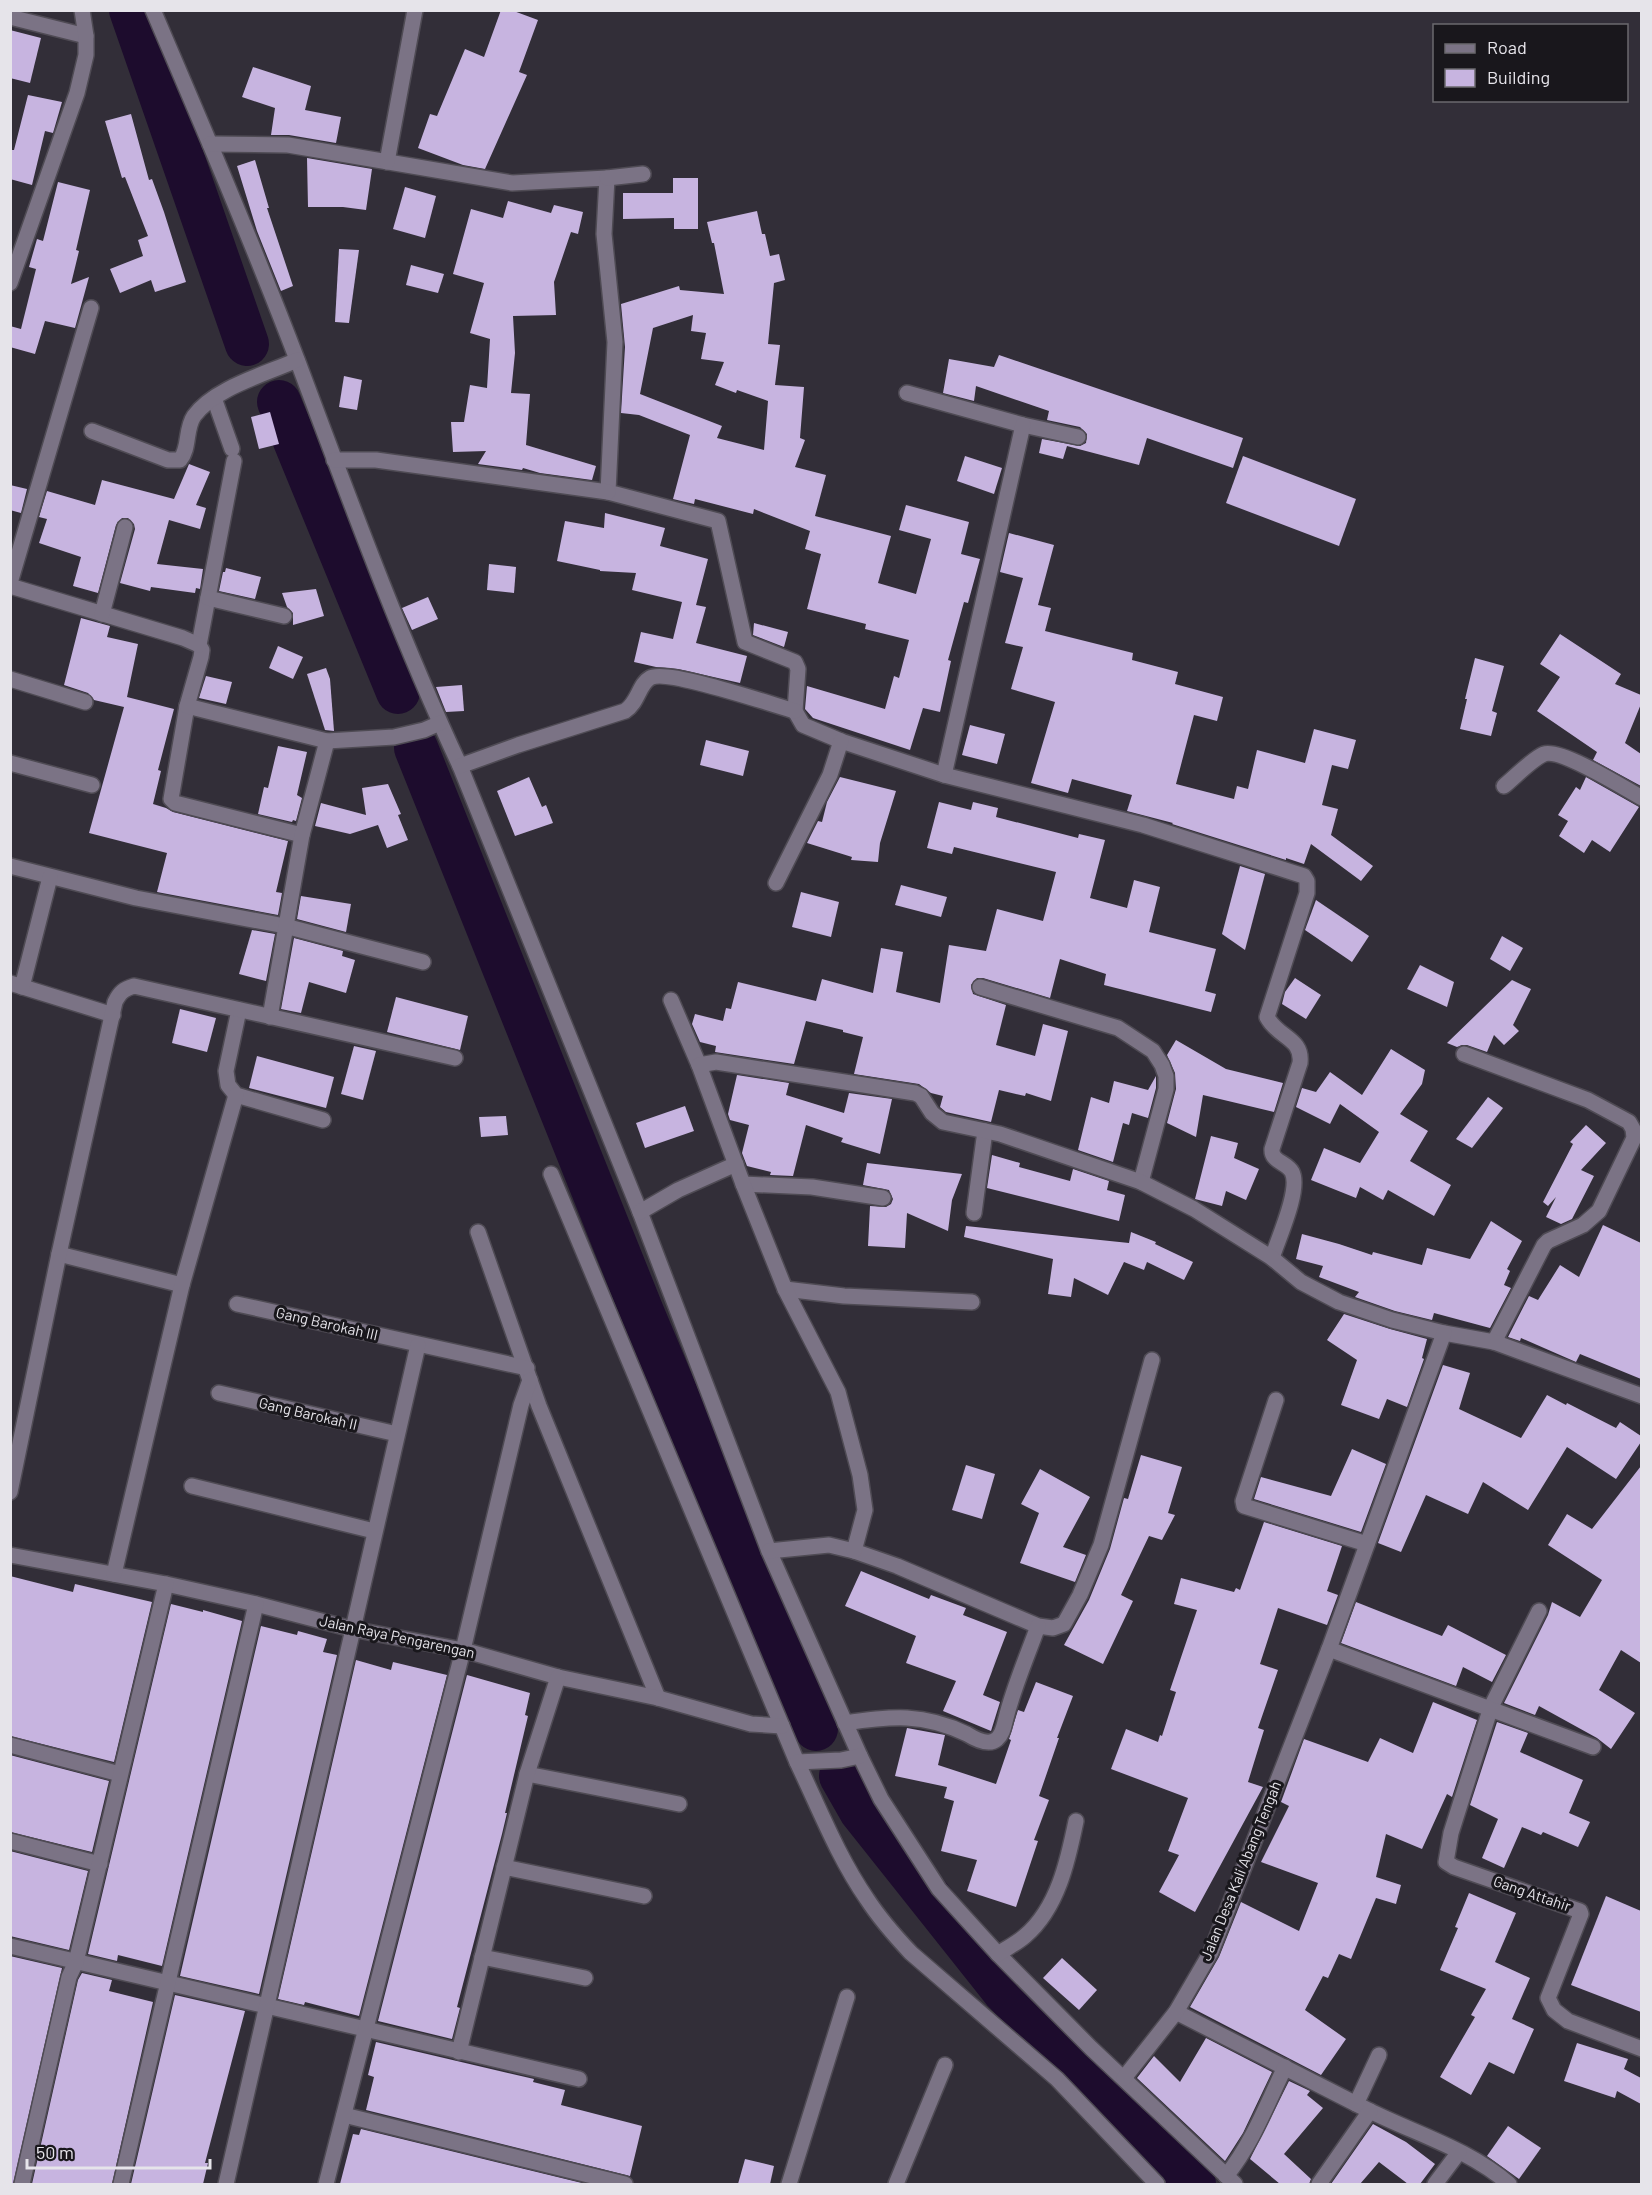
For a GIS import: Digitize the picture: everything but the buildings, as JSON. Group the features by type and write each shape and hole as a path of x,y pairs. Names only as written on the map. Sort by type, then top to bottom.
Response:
{"street":[{"path":"10,283 77,93 86,55 82,10"},
{"path":"153,10 210,144 291,363 334,460 440,723 460,766 640,1212 769,1551 881,1799 939,1889 998,1954 1091,2048 1231,2180 1285,2067"},
{"path":"387,162 414,10"},
{"path":"10,17 86,36"},
{"path":"210,144 288,145 512,183 643,174"},
{"path":"607,178 604,234 615,342 608,492"},
{"path":"91,308 10,585 183,638 199,645 202,650 201,657 187,706 171,799 173,802 302,835"},
{"path":"92,431 168,460 180,460 185,454 192,419 201,408 214,398 242,384 291,363"},
{"path":"908,393 1023,425 1078,437"},
{"path":"199,645 233,455 214,398"},
{"path":"944,775 1023,425"},
{"path":"334,460 376,460 608,492 717,521 745,642 795,662 798,669 795,711 803,725 841,741 944,775 1143,825 1304,876 1307,881 1306,893 1267,1017 1271,1025 1299,1048 1301,1056 1272,1149 1274,1157 1290,1168 1294,1179 1292,1198 1272,1258"},
{"path":"102,614 125,527"},
{"path":"208,598 284,616"},
{"path":"460,766 625,711 631,707 647,680 653,677 685,679 795,711"},
{"path":"10,679 85,702"},
{"path":"187,706 327,741 394,737 424,730 440,723"},
{"path":"270,1017 302,835 327,741"},
{"path":"776,883 830,775 841,741"},
{"path":"1504,786 1544,754 1555,752 1641,798"},
{"path":"10,763 92,785"},
{"path":"10,866 136,898 285,926 423,962"},
{"path":"50,877 16,985 112,1015"},
{"path":"10,1492 59,1254 112,1015 119,994 124,989 134,986 455,1058"},
{"path":"980,987 1119,1028 1153,1051 1166,1076 1166,1089 1141,1182"},
{"path":"670,999 699,1065 742,1184 784,1289 837,1392 857,1464 865,1510 854,1551"},
{"path":"239,1010 226,1071 228,1085 236,1095 323,1120"},
{"path":"1464,1054 1588,1100 1629,1122 1634,1138 1599,1211 1583,1225 1544,1245 1494,1342"},
{"path":"699,1065 716,1062 915,1093 921,1096 932,1113 943,1122 1000,1134 1141,1182 1194,1209 1272,1258 1301,1282 1339,1302 1392,1320 1494,1342 1641,1396"},
{"path":"114,1574 182,1285 236,1095"},
{"path":"974,1213 985,1131"},
{"path":"640,1212 678,1190 736,1164"},
{"path":"551,1174 797,1762 866,1898 890,1931 911,1953 1057,2079 1157,2184"},
{"path":"742,1184 812,1187 882,1198"},
{"path":"478,1232 529,1374 658,1698"},
{"path":"59,1254 182,1285"},
{"path":"784,1289 844,1296 972,1302"},
{"name":"Gang Barokah III","path":"237,1304 418,1345 529,1374"},
{"name":"Jalan Desa Kali Abang Tengah","path":"1119,2073 1176,2012 1211,1952 1329,1648 1444,1333"},
{"path":"226,2184 418,1345"},
{"path":"769,1551 829,1545 854,1551 897,1566 1038,1626 1045,1628 1064,1624 1080,1595 1101,1545 1152,1360"},
{"path":"326,2184 463,1650 529,1374"},
{"name":"Gang Barokah II","path":"219,1393 397,1434"},
{"path":"1276,1400 1243,1501 1244,1506 1367,1544"},
{"path":"192,1486 374,1531"},
{"name":"Jalan Raya Pengarengan","path":"10,1555 166,1584 352,1629 463,1650 558,1677 658,1698 751,1724 782,1726"},
{"path":"22,2184 69,1977 76,1962 166,1584"},
{"path":"121,2184 170,1983 256,1604"},
{"path":"1491,1707 1539,1611"},
{"path":"845,1723 877,1718 934,1720 976,1739 995,1741 1002,1733 1012,1696 1038,1626"},
{"path":"1329,1648 1593,1747"},
{"path":"459,2052 527,1774 558,1677"},
{"name":"Gang Attahir","path":"1491,1707 1451,1833 1446,1862 1454,1867 1580,1911 1581,1914 1548,1998 1554,2010 1568,2021 1641,2049"},
{"path":"10,1745 120,1774"},
{"path":"797,1762 841,1760 860,1756"},
{"path":"527,1774 679,1804"},
{"path":"998,1954 1026,1935 1050,1903 1069,1857 1076,1821"},
{"path":"10,1840 100,1864"},
{"path":"504,1867 644,1896"},
{"path":"10,1946 579,2079"},
{"path":"482,1957 585,1978"},
{"path":"789,2184 847,1997"},
{"path":"1176,2012 1363,2108 1460,2152 1494,2171 1509,2184"},
{"path":"1319,2184 1363,2108 1379,2055"},
{"path":"896,2184 945,2065"},
{"path":"344,2115 625,2184"},
{"path":"1435,2184 1460,2152"}],"waterway":[{"path":"131,10 247,344"},
{"path":"279,402 398,692"},
{"path":"416,748 642,1312 816,1729"},
{"path":"841,1776 861,1811 1004,1991 1194,2184"}]}
